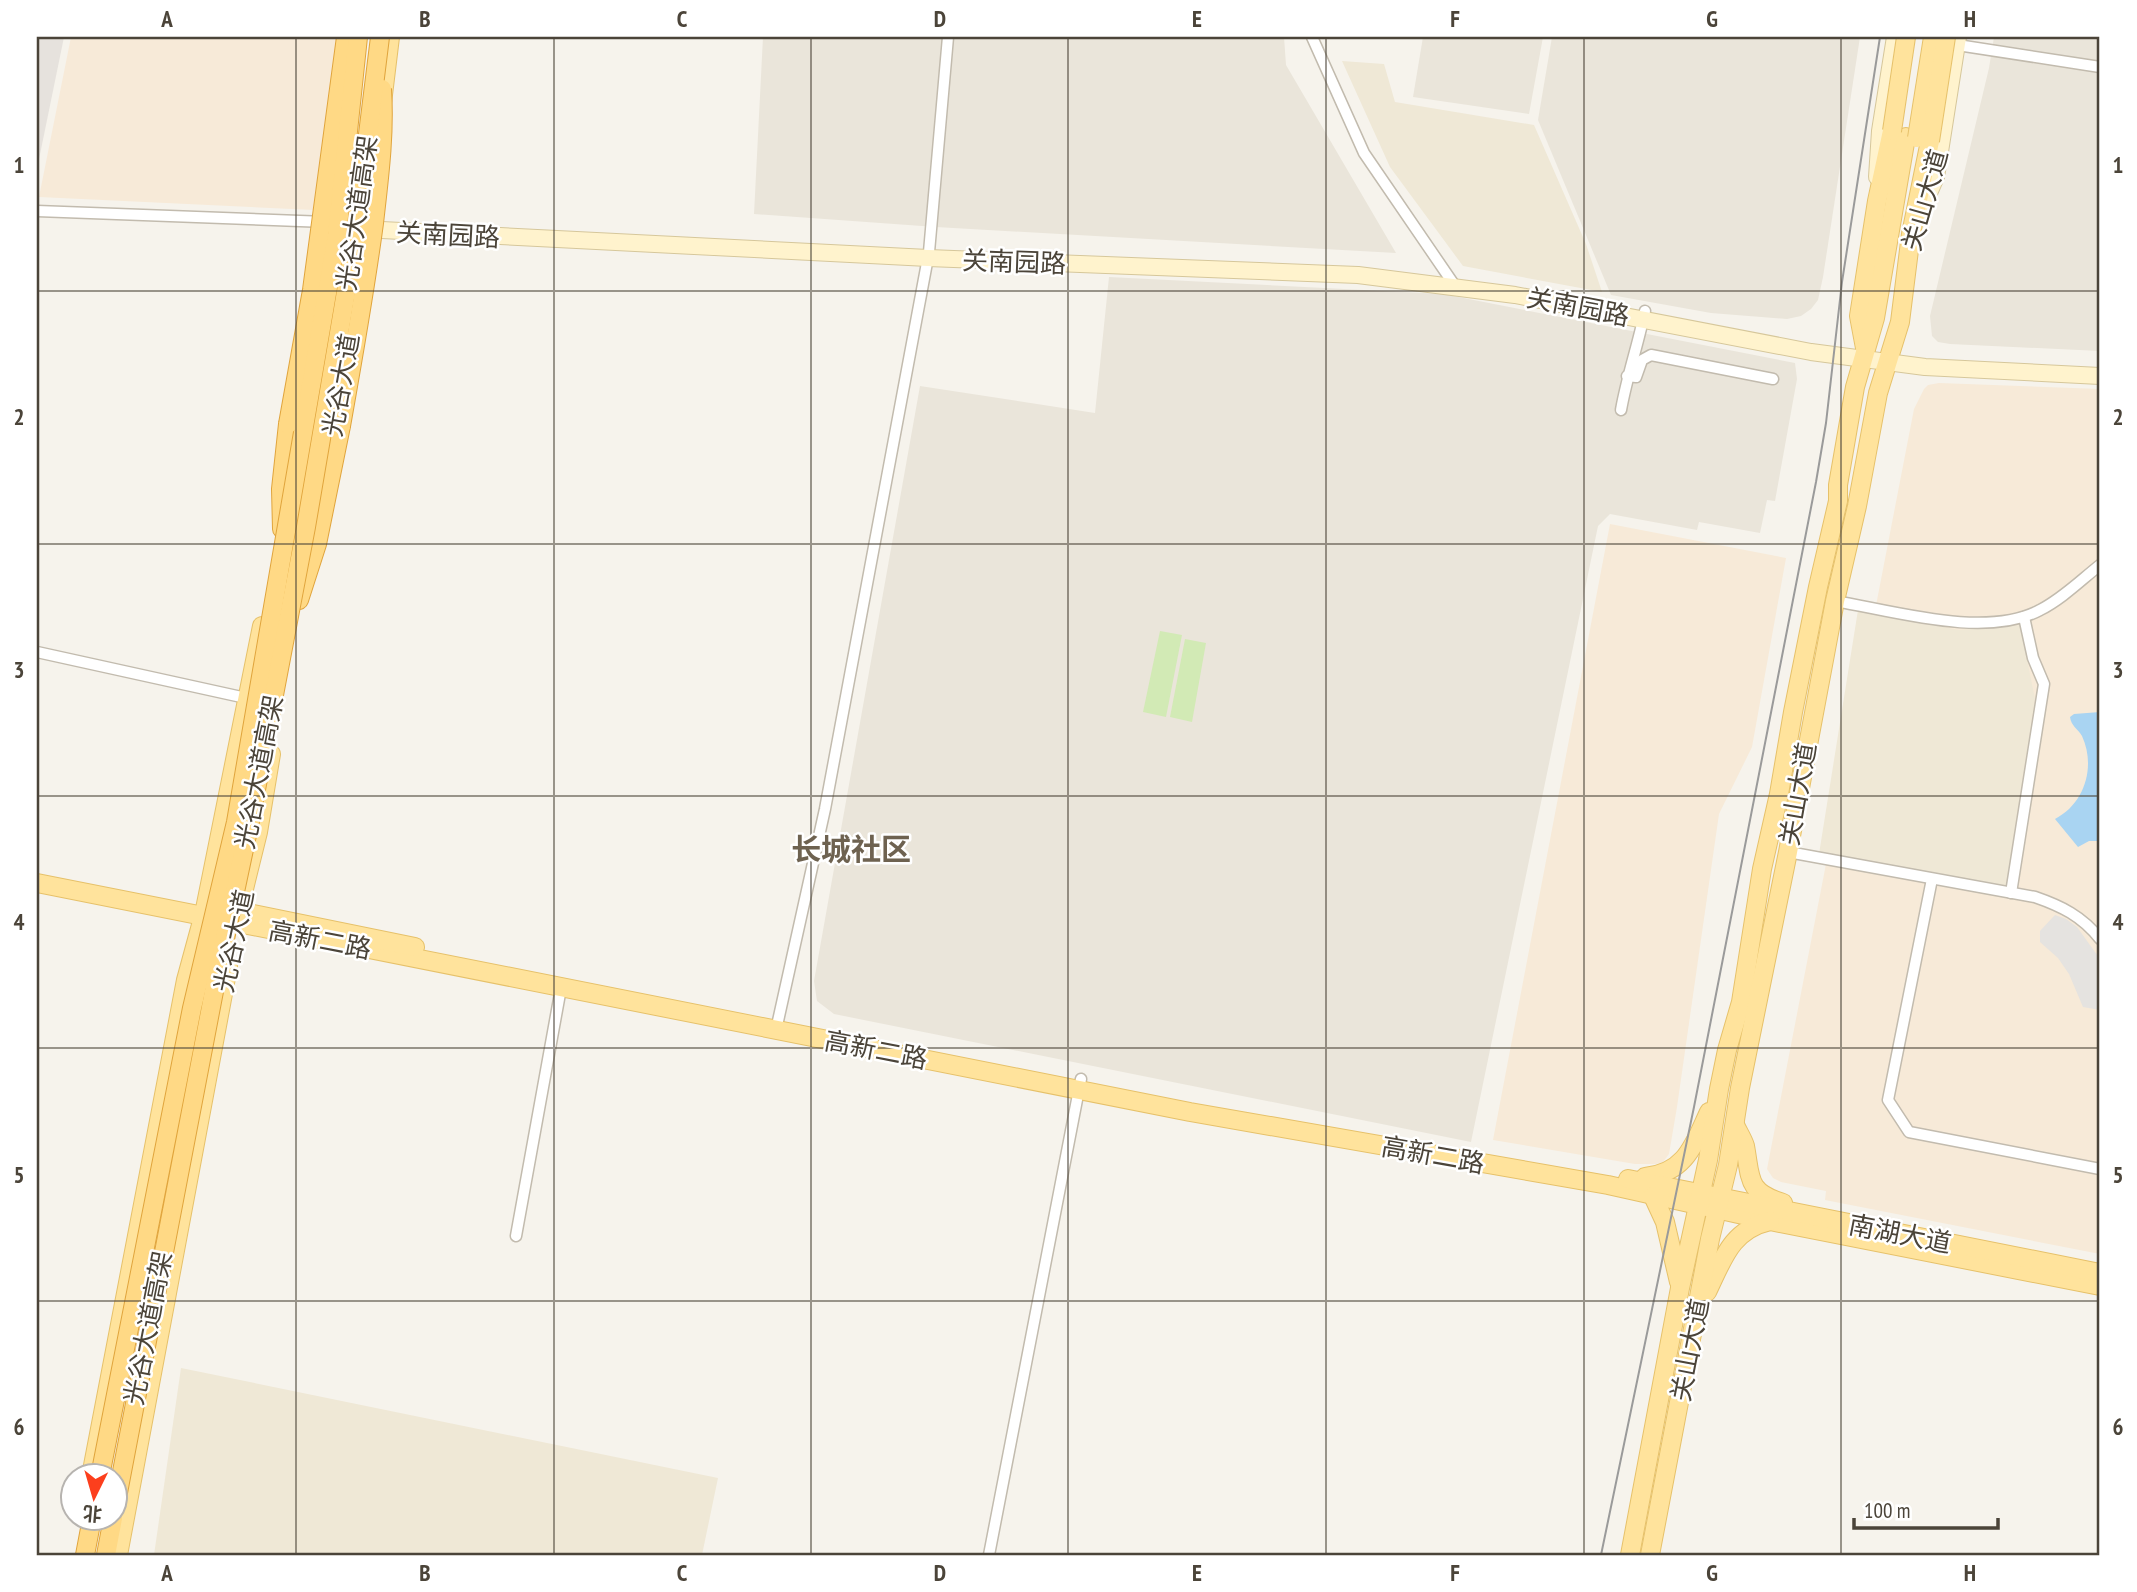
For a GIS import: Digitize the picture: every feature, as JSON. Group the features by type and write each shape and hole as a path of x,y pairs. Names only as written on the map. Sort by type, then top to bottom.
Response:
{"highway":[{"path":"282,532 281,489 288,424 312,290 346,37"},
{"name":"光谷大道高架","path":"103,1462 192,1008 238,808 337,235 360,37"},
{"path":"299,600 317,544 365,288 384,124 383,39"},
{"name":"光谷大道高架","path":"124,1462 306,527 355,239 383,39"},
{"path":"85,1555 89,1532"},
{"path":"106,1555 110,1532"}],"main road":[{"name":"光谷大道","path":"94,1462 186,980 205,909 246,698 318,362 343,223 360,37"},
{"name":"关山大道","path":"1877,201 1880,131 1895,37"},
{"path":"1906,37 1911,137 1911,234"},
{"path":"1911,137 1922,37"},
{"path":"1911,137 1933,37"},
{"name":"光谷大道","path":"118,1555 337,409 369,227 383,39"},
{"path":"1864,354 1859,316 1877,201 1911,137 1954,39"},
{"name":"关山大道","path":"1650,1555 1835,601 1857,506 1878,393 1900,322 1911,234 1936,177 1954,39"},
{"name":"关山大道","path":"1630,1555 1719,1089 1744,990 1762,870 1815,599 1836,512 1855,387 1875,318 1898,173 1911,137"},
{"name":"关南园路","path":"343,223 369,227 929,255 1358,270 1453,282 1516,286 1644,315 1864,354 2100,365"},
{"name":"关南园路","path":"1889,357 1925,367 2100,376"},
{"path":"250,866 251,901 271,918"},
{"name":"高新二路","path":"37,873 561,988 777,1025"},
{"name":"高新二路","path":"37,883 205,909"},
{"name":"高新二路","path":"238,917 271,918 777,1025 1079,1085 1625,1179 1699,1199"},
{"name":"高新二路","path":"1079,1085 1203,1114 1608,1185 1653,1196 1699,1199"},
{"path":"1625,1179 1658,1176 1678,1166 1695,1144 1719,1089"},
{"path":"1735,1125 1745,1144 1746,1164 1751,1181 1759,1191 1775,1201 1846,1223"},
{"path":"1653,1196 1665,1222 1680,1288"},
{"name":"南湖大道","path":"1699,1199 1846,1223 2100,1273"},
{"name":"南湖大道","path":"1719,1203 1770,1221 2100,1286"},
{"path":"1698,1310 1727,1251 1738,1237 1754,1225 1770,1221"},
{"path":"76,1555 80,1532"}],"street":[{"path":"777,1025 825,809 929,255 948,37"},
{"path":"1312,37 1364,153 1453,282"},
{"path":"1895,37 1954,39 2100,67"},
{"path":"37,211 343,223"},
{"path":"1621,410 1627,376 1637,354 1644,315"},
{"path":"1627,376 1636,377 1642,360 1651,355 1773,379"},
{"path":"1835,601 1964,623 1992,624 2024,617 2049,605 2100,565"},
{"path":"2011,893 2044,684 2033,658 2024,617"},
{"path":"37,652 246,698"},
{"path":"1788,852 2035,897 2067,909 2082,919 2100,939"},
{"path":"1932,879 1888,1100 1909,1132 2100,1169"},
{"path":"516,1237 561,988"},
{"path":"989,1555 1079,1085"}],"shaded area":[{"path":"37,37 64,37 37,169"},
{"path":"71,37 351,37 336,211 39,197"},
{"path":"763,37 1284,37 1286,65 1396,253 754,214"},
{"path":"1423,37 1543,37 1529,114 1413,97"},
{"path":"1552,37 1860,37 1823,277 1818,300 1811,309 1801,316 1787,319 1711,313 1611,295 1538,120"},
{"path":"1994,37 2100,37 2100,351 1950,344 1938,342 1932,336 1930,316"},
{"path":"1342,61 1384,64 1395,102 1534,125 1586,244 1602,292 1463,266 1390,167"},
{"path":"1109,277 1443,294 1795,363 1797,379 1775,501 1767,500 1760,533 1699,522 1697,530 1610,514 1598,526 1471,1142 834,1014 817,1001 814,981 920,386 1095,413"},
{"path":"1939,383 2100,389 2100,1254 1825,1200 1826,1191 1781,1182 1773,1178 1767,1169 1914,409 1924,389 1928,385"},
{"path":"1610,524 1786,558 1752,747 1719,814 1669,1154 1663,1162 1656,1164 1635,1164 1493,1140"},
{"path":"1858,610 1959,630 2020,625 2035,699 2006,886 1819,854"},
{"path":"2055,915 2077,927 2100,959 2100,1010 2083,1007 2069,974 2058,958 2040,942 2040,931"},
{"path":"181,1368 718,1478 702,1555 154,1555"}],"green space":[{"path":"1160,631 1182,635 1166,717 1143,712"},
{"path":"1185,639 1206,643 1192,722 1170,717"}],"water":[{"path":"2100,712 2100,841 2089,841 2078,847 2055,819 2074,804 2088,771 2082,736 2070,717 2074,714"}],"tram line":[{"path":"1601,1555 1694,1107 1816,482 1826,423 1842,282 1880,37"}],"district":[{"name":"长城社区","path":"851,850"}]}
